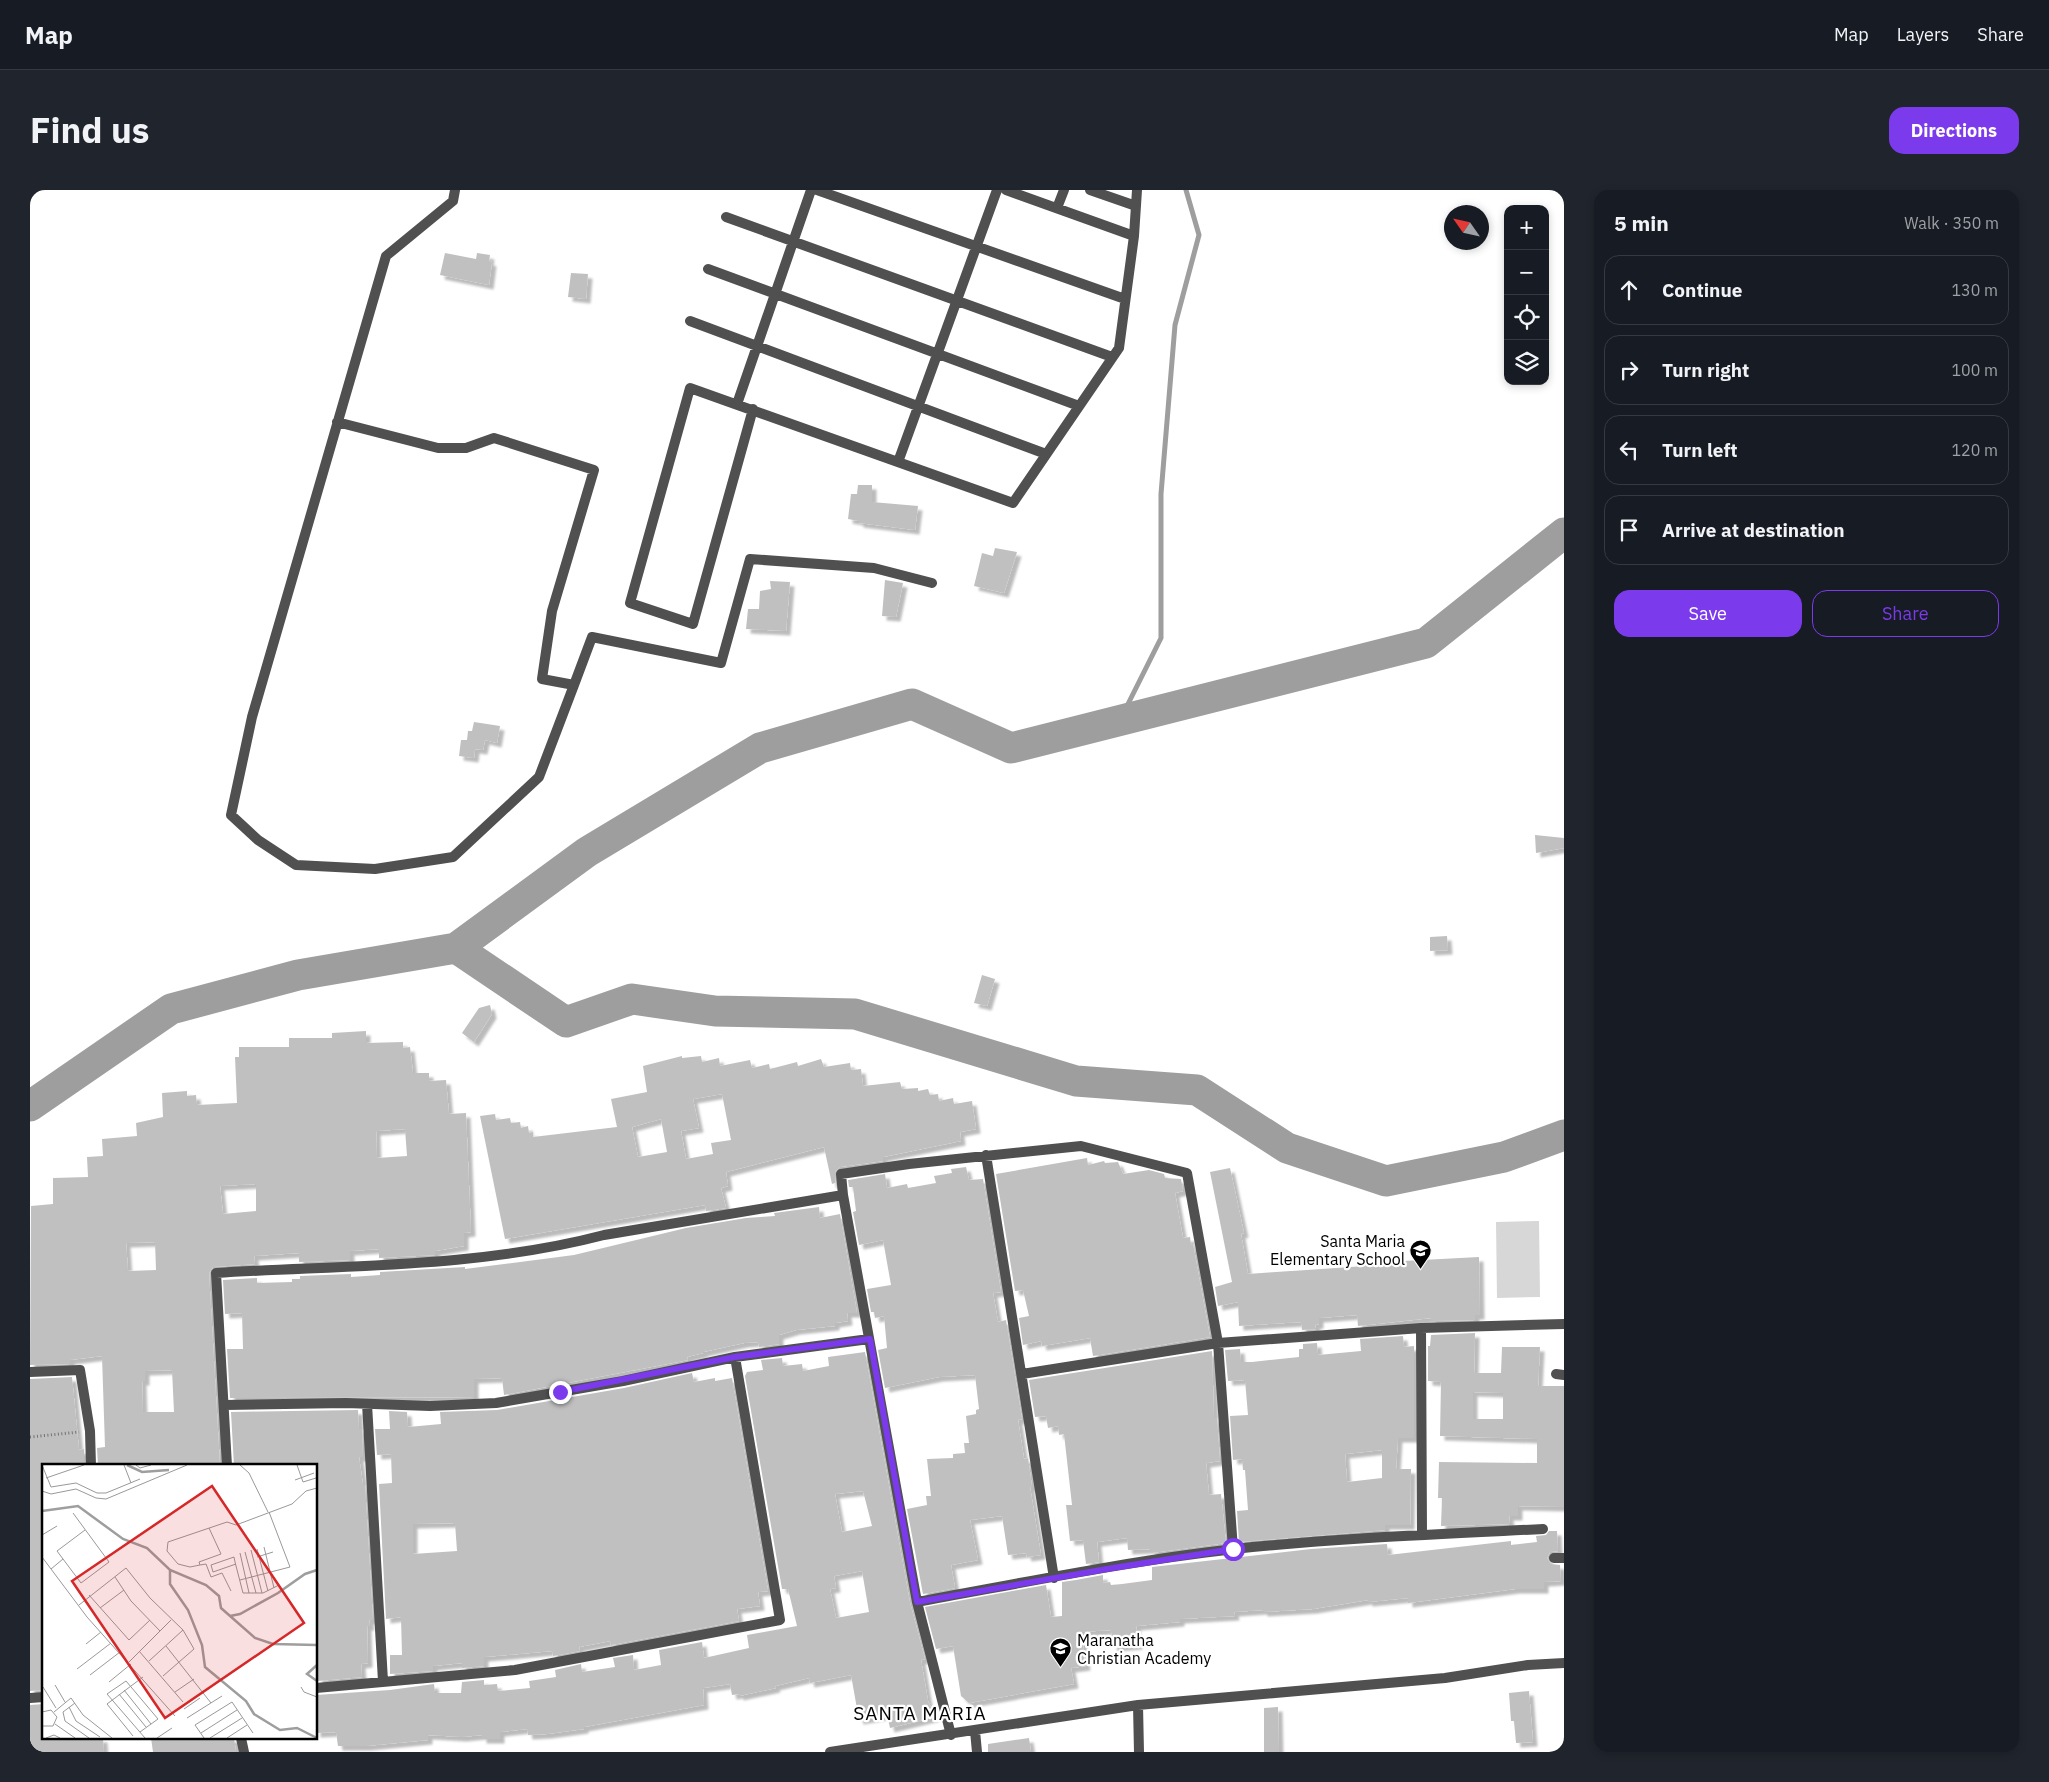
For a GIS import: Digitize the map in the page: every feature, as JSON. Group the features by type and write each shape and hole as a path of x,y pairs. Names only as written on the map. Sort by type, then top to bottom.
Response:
{"street":[{"path":"455,190 452,201 386,256 252,717 231,815 258,840 296,865 375,869 453,857 539,777 592,637 721,663 750,559 874,568 932,583"},
{"path":"738,404 811,190"},
{"path":"817,190 1125,299"},
{"path":"898,462 997,190"},
{"path":"1006,190 1134,236"},
{"path":"1057,208 1064,190"},
{"path":"1092,190 1136,206"},
{"path":"753,409 693,624 630,603 690,388 753,409 1013,503 1118,348 1134,236 1137,190"},
{"path":"726,217 1112,357"},
{"path":"708,269 1079,406"},
{"path":"690,321 1046,454"},
{"path":"338,422 438,448 466,448 494,438 594,470 552,611 542,679 574,685"},
{"path":"951,1735 917,1602 843,1195 841,1174 986,1155 1081,1146 1187,1174 1218,1343 1233,1549"},
{"path":"986,1155 1054,1578"},
{"path":"227,1464 216,1273 406,1264 497,1255 567,1245 604,1236 843,1195"},
{"path":"1022,1374 1218,1343 1421,1328 1564,1324"},
{"path":"1421,1328 1422,1535"},
{"path":"225,1404 430,1406 496,1403 623,1381 735,1357 870,1339"},
{"path":"318,1688 515,1670 780,1620 735,1357"},
{"path":"30,1372 80,1370 90,1431 91,1464"},
{"path":"367,1404 383,1681"},
{"path":"917,1602 1233,1549 1422,1535 1543,1529"},
{"path":"830,1752 1138,1705 1445,1678 1528,1665 1564,1663"},
{"path":"1138,1705 1139,1752"},
{"path":"975,1731 977,1752"}],"path":[{"path":"30,1437 90,1431"}],"shaded area":[{"path":"1539,1221 1540,1297 1497,1298 1496,1222"}],"building":[{"path":"445,253 476,259 477,253 490,255 489,261 492,262 489,285 440,275"},
{"path":"571,273 588,274 586,299 568,297"},
{"path":"858,485 872,485 872,502 918,506 915,530 859,523 859,521 848,519 851,494 857,494"},
{"path":"995,548 1017,552 1004,593 974,586 982,553 993,556"},
{"path":"885,580 903,583 896,617 882,616"},
{"path":"770,581 790,582 786,631 746,629 748,609 759,609 760,591 771,589"},
{"path":"474,722 500,726 497,743 485,740 483,750 475,749 474,758 459,756 461,740 467,740 468,731 472,731"},
{"path":"1535,835 1564,838 1564,848 1536,853"},
{"path":"1447,936 1448,950 1430,951 1430,937"},
{"path":"982,975 995,979 987,1006 974,1003"},
{"path":"490,1005 492,1014 474,1042 462,1033 479,1008"},
{"path":"366,1031 366,1043 403,1042 403,1048 410,1047 413,1073 429,1073 429,1081 446,1080 449,1114 466,1113 471,1232 464,1233 464,1246 435,1251 435,1255 379,1258 379,1249 350,1251 350,1260 299,1262 299,1253 254,1256 255,1264 213,1267 209,1273 220,1464 98,1464 97,1448 105,1447 102,1356 70,1360 70,1364 30,1365 31,1206 53,1204 53,1178 88,1177 87,1157 103,1156 102,1139 137,1136 136,1123 163,1117 162,1093 187,1091 187,1096 196,1095 197,1105 237,1103 235,1057 239,1057 239,1047 289,1047 289,1038 332,1038 332,1033","holes":["405,1129 407,1156 377,1158 376,1131","256,1184 256,1211 223,1214 220,1186","155,1242 156,1270 128,1271 126,1243","172,1370 174,1412 143,1412 142,1381 145,1381 145,1371"]},
{"path":"682,1056 682,1058 701,1056 702,1062 719,1058 720,1066 750,1060 752,1068 769,1064 770,1069 797,1062 798,1066 821,1059 824,1067 850,1063 851,1070 861,1069 863,1086 900,1082 902,1089 918,1088 918,1091 928,1089 930,1095 938,1094 939,1101 953,1098 954,1104 972,1101 976,1129 960,1132 961,1141 883,1157 883,1161 840,1167 835,1172 835,1183 832,1184 824,1147 726,1172 728,1186 721,1188 726,1208 706,1211 705,1205 505,1239 480,1116 495,1114 496,1120 510,1118 511,1123 520,1122 521,1128 528,1126 529,1133 533,1132 533,1137 617,1127 611,1099 647,1092 643,1066","holes":["722,1094 731,1140 711,1143 713,1154 686,1159 681,1131 699,1128 693,1099","661,1119 667,1152 638,1157 632,1127"]},
{"path":"1087,1158 1088,1165 1104,1161 1105,1163 1118,1162 1123,1174 1149,1170 1164,1174 1165,1178 1181,1179 1183,1191 1175,1193 1183,1238 1190,1237 1191,1245 1193,1244 1210,1337 1093,1356 1090,1338 1042,1346 1041,1341 1023,1345 1019,1318 1029,1316 1023,1290 1015,1291 996,1174"},
{"path":"966,1167 969,1180 983,1179 1001,1292 993,1293 998,1322 1006,1320 1022,1419 1018,1420 1024,1459 1028,1458 1032,1487 1030,1487 1041,1555 1027,1557 1026,1553 1008,1555 1002,1516 970,1520 978,1560 951,1565 955,1588 923,1594 907,1509 927,1505 926,1496 931,1496 927,1459 953,1458 953,1454 965,1453 964,1443 969,1443 966,1416 976,1414 976,1410 979,1409 975,1375 939,1377 885,1388 878,1350 887,1348 884,1316 875,1318 874,1312 871,1312 867,1289 891,1285 883,1240 859,1245 853,1212 856,1211 853,1187 849,1187 848,1180 885,1174 887,1188 907,1184 908,1188 936,1183 934,1176 952,1173 951,1169"},
{"path":"1230,1168 1244,1233 1241,1234 1248,1274 1365,1266 1365,1263 1479,1257 1480,1315 1475,1315 1475,1320 1431,1321 1431,1318 1358,1326 1357,1315 1319,1318 1319,1324 1315,1325 1316,1329 1302,1330 1301,1322 1239,1326 1238,1302 1218,1306 1215,1287 1232,1282 1210,1172"},
{"path":"819,1207 820,1218 840,1214 857,1313 847,1313 848,1321 835,1323 835,1326 796,1330 779,1335 779,1344 759,1347 758,1342 744,1343 703,1352 687,1357 688,1360 504,1395 502,1378 474,1379 474,1397 230,1398 227,1349 243,1349 242,1313 225,1314 223,1280 257,1278 257,1283 292,1282 292,1279 300,1279 300,1276 351,1274 351,1277 380,1275 380,1272 465,1267 465,1269 574,1255 686,1228 746,1218 775,1216 774,1213"},
{"path":"1475,1333 1474,1373 1501,1373 1502,1347 1540,1347 1538,1386 1564,1386 1564,1507 1518,1506 1518,1516 1509,1516 1510,1524 1441,1526 1442,1498 1438,1498 1439,1462 1537,1463 1537,1439 1440,1436 1441,1382 1428,1381 1428,1346 1430,1346 1431,1335","holes":["1473,1392 1503,1393 1503,1419 1473,1419"]},
{"path":"1403,1336 1404,1347 1414,1346 1414,1438 1398,1438 1396,1469 1411,1469 1410,1525 1385,1525 1385,1530 1239,1542 1237,1511 1248,1510 1245,1470 1243,1470 1242,1459 1233,1460 1230,1416 1248,1415 1245,1380 1228,1381 1225,1350 1240,1349 1241,1362 1252,1362 1299,1357 1299,1349 1303,1349 1303,1344 1317,1343 1318,1355 1361,1351 1360,1339","holes":["1382,1450 1382,1478 1347,1482 1345,1454"]},
{"path":"1212,1351 1214,1418 1217,1418 1220,1461 1206,1463 1209,1495 1221,1494 1226,1543 1151,1553 1151,1549 1128,1550 1127,1538 1097,1542 1099,1562 1086,1564 1083,1540 1070,1541 1066,1505 1072,1505 1064,1434 1059,1435 1058,1426 1048,1428 1046,1416 1035,1417 1029,1380"},
{"path":"865,1352 910,1603 925,1659 921,1660 928,1701 935,1717 890,1728 887,1715 859,1720 851,1675 810,1683 809,1678 739,1696 739,1694 732,1695 730,1684 703,1688 704,1705 584,1727 584,1729 547,1734 528,1735 527,1729 500,1732 500,1739 482,1739 482,1735 462,1737 428,1735 428,1740 366,1746 338,1746 336,1732 318,1733 318,1695 390,1690 434,1684 435,1693 461,1693 462,1682 484,1680 484,1685 497,1684 498,1691 530,1688 529,1681 556,1677 555,1670 581,1664 582,1672 615,1667 613,1658 633,1655 634,1670 661,1665 659,1650 702,1642 704,1658 749,1648 747,1635 797,1626 788,1589 782,1589 745,1376 747,1372 763,1370 761,1360 782,1358 783,1366 802,1364 803,1371 829,1366 828,1357","holes":["863,1491 872,1526 842,1532 835,1494","862,1571 869,1612 836,1618 830,1589 836,1588 834,1576"]},
{"path":"692,1373 694,1382 715,1378 715,1381 732,1378 768,1591 758,1592 760,1606 737,1609 739,1621 611,1645 610,1641 579,1647 580,1651 553,1656 552,1651 484,1657 484,1666 462,1668 462,1663 433,1666 433,1671 390,1674 390,1655 402,1655 401,1617 386,1619 379,1484 392,1483 391,1454 377,1455 375,1429 390,1429 389,1411 407,1412 408,1427 441,1424 440,1412 497,1410 624,1388","holes":["455,1523 457,1551 413,1554 413,1524"]},
{"path":"72,1377 79,1450 84,1449 84,1464 42,1464 42,1690 30,1691 30,1379"},
{"path":"358,1410 359,1429 362,1429 363,1457 359,1457 363,1485 365,1485 373,1620 369,1620 370,1626 367,1626 368,1663 361,1664 362,1677 318,1681 318,1464 234,1464 231,1412"},
{"path":"1549,1531 1557,1531 1558,1551 1550,1552 1547,1558 1551,1564 1560,1565 1561,1581 1544,1582 1544,1589 1515,1589 1408,1603 1408,1598 1368,1602 1368,1600 1313,1609 1234,1612 1235,1616 1180,1619 1180,1622 1136,1626 1138,1645 1113,1647 1111,1630 1081,1632 1086,1666 1071,1668 1074,1684 969,1703 961,1696 953,1646 936,1649 925,1607 1046,1585 1051,1617 1062,1616 1062,1582 1103,1575 1103,1583 1110,1582 1111,1585 1122,1584 1152,1580 1152,1567 1311,1549 1387,1544 1388,1555 1511,1541 1511,1545 1537,1542 1536,1536 1546,1535"},
{"path":"1529,1691 1533,1742 1516,1743 1514,1721 1511,1721 1509,1693"},
{"path":"42,1704 42,1740 103,1740 104,1752 30,1752 30,1705"},
{"path":"1278,1707 1279,1752 1264,1752 1264,1708"},
{"path":"1029,1738 1031,1752 988,1752 988,1744"},
{"path":"151,1740 234,1740 236,1752 153,1752"}],"waterway":[{"path":"1120,720 1161,638 1161,494 1175,325 1199,235 1186,190"},
{"path":"30,1106 171,1009 298,975 456,948 587,852 760,748 912,704 1011,748 1426,643 1564,533"},
{"path":"456,948 566,1022 632,999 715,1011 855,1014 1076,1081 1197,1090 1287,1148 1386,1181 1504,1157 1564,1135"}],"place":[{"name":"Santa Maria Elementary School","path":"1421,1269"},
{"name":"Maranatha Christian Academy","path":"1061,1668"}],"district":[{"name":"SANTA MARIA","path":"920,1713"}],"route":[{"path":"560,1392 623,1381 735,1357 870,1339 917,1602 1233,1549"}]}
